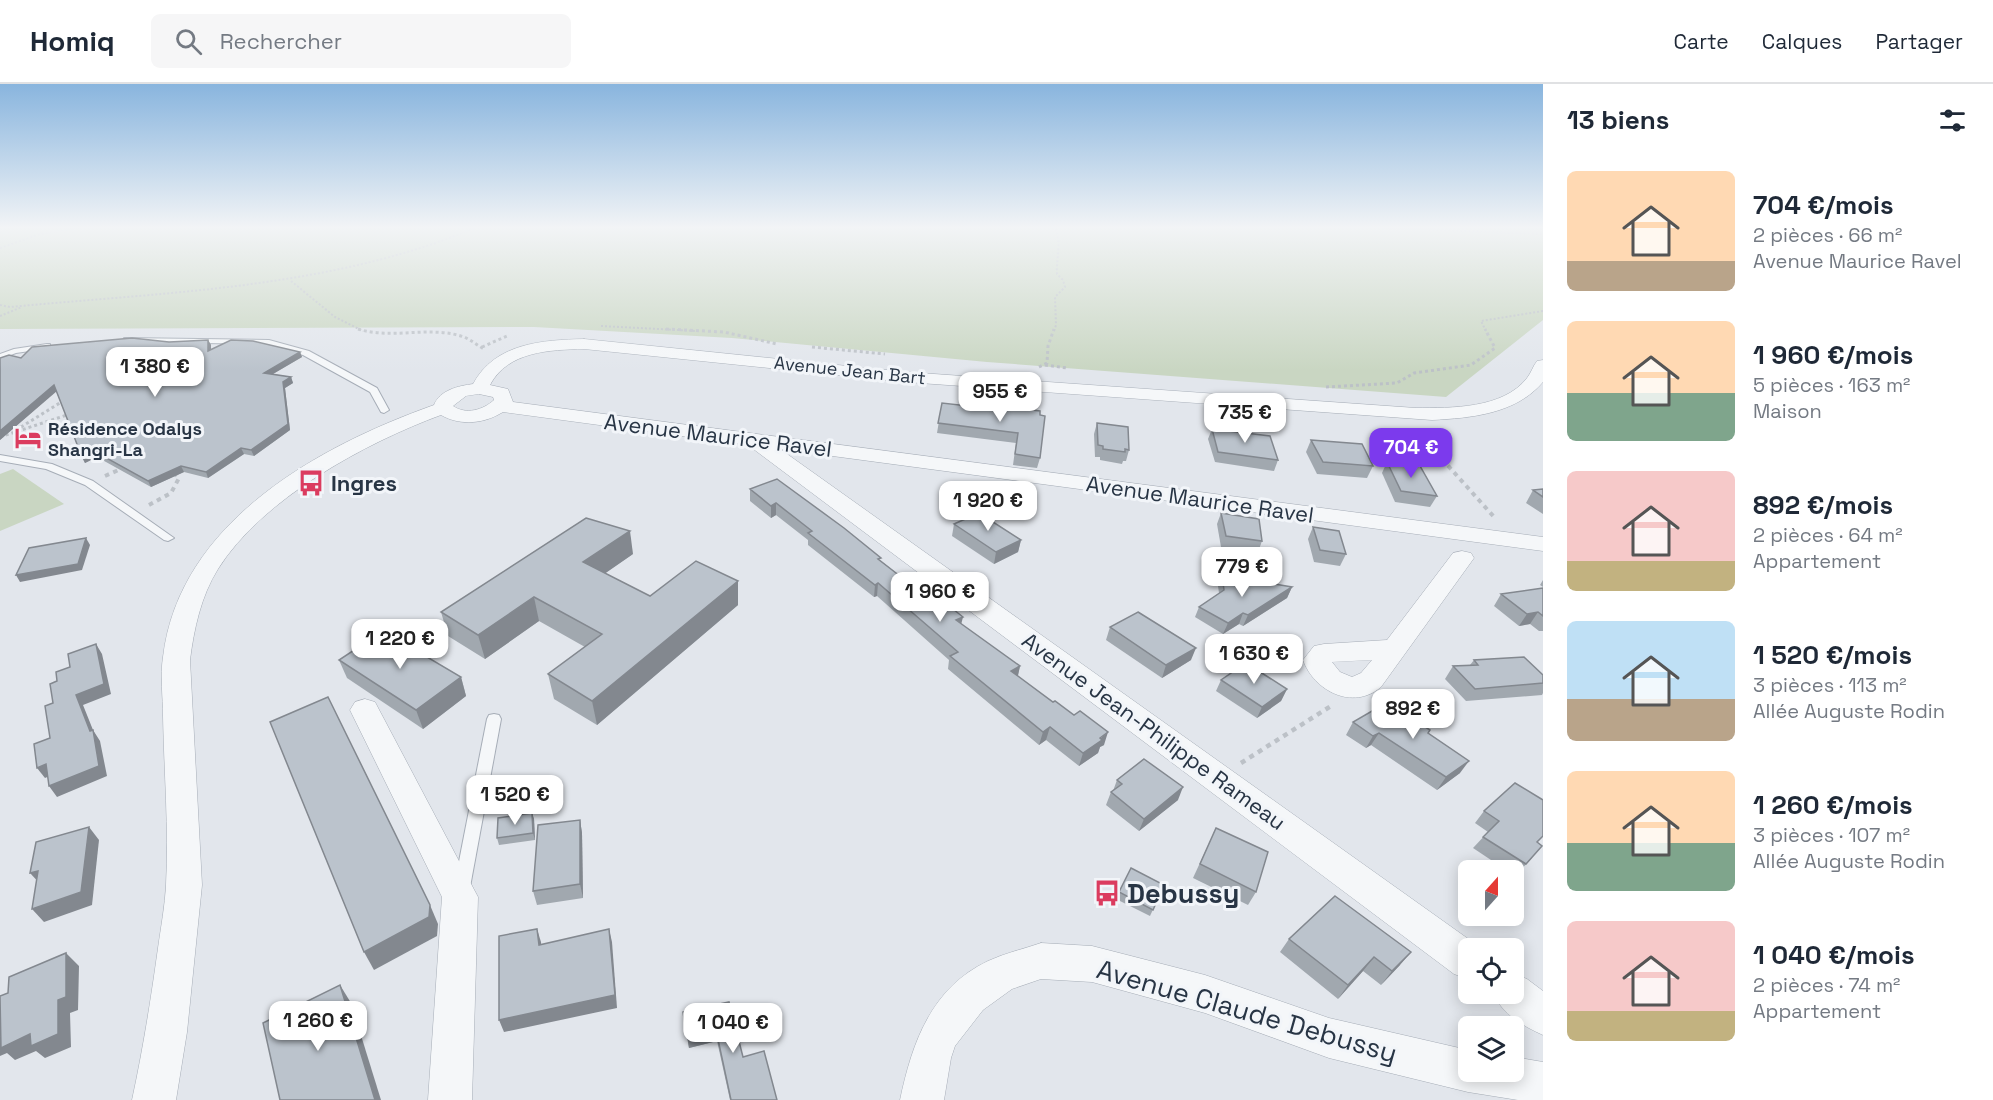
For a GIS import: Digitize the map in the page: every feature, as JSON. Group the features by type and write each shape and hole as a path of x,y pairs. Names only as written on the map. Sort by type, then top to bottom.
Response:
{"street":[{"name":"Avenue Jean Bart","path":"478,388 489,371 510,356 541,347 584,344 918,378 1390,412 1452,414 1477,411 1525,390 1538,379 1543,365"},
{"path":"478,388 501,393 504,397 500,406 484,414 463,416 447,412 443,408 445,400 454,394 478,388"},
{"name":"Avenue Maurice Ravel","path":"500,406 1543,544"},
{"path":"154,1100 167,1032 184,885 176,660 180,626 196,586 219,550 238,528 293,485 357,444 414,417 443,408"},
{"name":"Avenue Jean-Philippe Rameau","path":"751,438 1458,954"},
{"path":"1419,528 1462,558"},
{"path":"1395,648 1324,653 1317,660 1319,668 1326,676 1338,684 1354,686 1368,682 1395,648 1462,558 1515,541"},
{"path":"365,710 460,897 450,1100"},
{"name":"Avenue Claude Debussy","path":"922,1100 930,1059 940,1033 969,996 1000,975 1041,961 1103,967 1205,994 1329,1038 1458,1068"},
{"path":"1524,1001 1543,1015"},
{"name":"Avenue Claude Debussy","path":"1524,1080 1543,1083"}],"lane":[{"path":"122,340 266,342 287,346 306,353 374,390 384,410"},
{"path":"0,357 31,348 54,346"},
{"path":"0,458 48,466 89,483 168,538"},
{"path":"460,897 494,719"}],"path":[{"path":"284,281 311,275"},
{"path":"1044,365 1047,363 1048,346 1056,325 1055,297 1065,286 1058,275"},
{"path":"0,305 10,307 293,281 313,302 353,328 385,335 438,332 464,337 482,348 510,356"},
{"path":"0,316 27,305"},
{"path":"1324,387 1397,383 1414,373 1471,365 1495,348 1481,321 1543,311"},
{"path":"600,326 724,332 780,345"},
{"path":"482,348 502,337 512,335"},
{"path":"810,347 892,355"},
{"path":"1029,366 1068,368"},
{"path":"12,433 72,398"},
{"path":"0,437 76,412"},
{"path":"1390,412 1451,466 1515,541"},
{"path":"89,483 132,463"},
{"path":"134,514 171,493 179,478 170,470"},
{"path":"1218,778 1344,699 1354,686"}],"green space":[{"path":"0,275 1543,275 1543,320 1446,397 987,362 732,338 534,327 0,329"},
{"path":"13,469 64,504 0,531 0,474"}],"building":[{"path":"132,338 169,342 208,340 208,351 231,340 253,341 300,352 264,373 291,377 283,382 288,424 251,450 241,448 206,472 181,466 148,481 94,451 82,457 54,385 0,431 0,358 9,355 21,358 32,347"},
{"path":"969,402 1040,411 1040,415 1045,416 1040,458 1015,454 1018,433 938,423 942,403 968,406"},
{"path":"1097,423 1128,427 1129,450 1125,449 1125,452 1103,449 1103,446 1098,445"},
{"path":"1212,429 1270,436 1278,460 1218,452"},
{"path":"1311,440 1362,444 1373,466 1323,462"},
{"path":"1387,462 1420,466 1437,496 1401,491"},
{"path":"777,479 844,528 881,558 878,559 927,597 934,594 963,617 956,620 1020,666 1011,671 1053,702 1055,701 1074,715 1080,711 1108,732 1100,738 1102,740 1083,753 1050,727 1043,732 950,656 958,652 878,583 875,585 808,533 812,531 776,503 771,506 750,489"},
{"path":"1543,489 1543,497 1533,490"},
{"path":"979,513 1021,540 996,552 954,524"},
{"path":"1221,513 1259,519 1262,541 1226,536"},
{"path":"586,518 630,531 583,562 650,596 696,561 738,581 592,701 548,674 602,634 534,597 478,635 441,612"},
{"path":"1313,527 1339,531 1346,554 1320,550"},
{"path":"86,538 78,564 16,575 29,548"},
{"path":"1222,575 1292,587 1248,615 1243,613 1228,623 1199,607 1224,590"},
{"path":"1543,588 1543,616 1538,612 1527,614 1501,594"},
{"path":"1138,612 1196,648 1166,665 1110,627"},
{"path":"383,631 461,677 416,710 339,660"},
{"path":"96,644 104,684 76,695 90,731 93,730 99,766 49,786 46,764 37,768 34,744 50,738 45,706 53,703 50,684 57,681 56,672 70,667 68,654"},
{"path":"1524,657 1543,675 1543,683 1475,689 1453,666 1478,665 1474,660"},
{"path":"1246,663 1287,689 1262,707 1221,680"},
{"path":"328,697 430,905 429,917 364,952 270,722"},
{"path":"1379,707 1394,717 1400,714 1410,720 1413,719 1430,730 1428,733 1469,761 1446,777 1379,733 1373,736 1353,722"},
{"path":"1144,759 1183,787 1144,819 1111,792 1122,784 1117,780"},
{"path":"1515,783 1543,800 1543,836 1537,842 1542,846 1526,864 1524,860 1520,860 1483,837 1499,821 1484,811"},
{"path":"532,813 533,833 497,838 498,818"},
{"path":"580,820 580,884 533,891 538,825"},
{"path":"89,827 81,892 32,909 38,871 30,873 36,842"},
{"path":"1216,828 1268,852 1256,892 1200,864"},
{"path":"1131,868 1164,885 1153,910 1119,892"},
{"path":"1335,896 1411,952 1392,971 1374,957 1348,985 1289,939"},
{"path":"537,929 539,945 609,929 615,995 499,1020 499,936"},
{"path":"66,953 66,997 58,1000 58,1034 31,1046 30,1034 1,1048 0,996 8,993 9,977"},
{"path":"340,985 375,1100 280,1100 263,1023"},
{"path":"729,1002 743,1057 764,1051 777,1100 731,1100 716,1030 687,1036 683,1012"}],"place":[{"name":"Résidence Odalys Shangri-La","path":"28,438"},
{"name":"Ingres","path":"311,483"},
{"name":"Debussy","path":"1107,893"}]}
